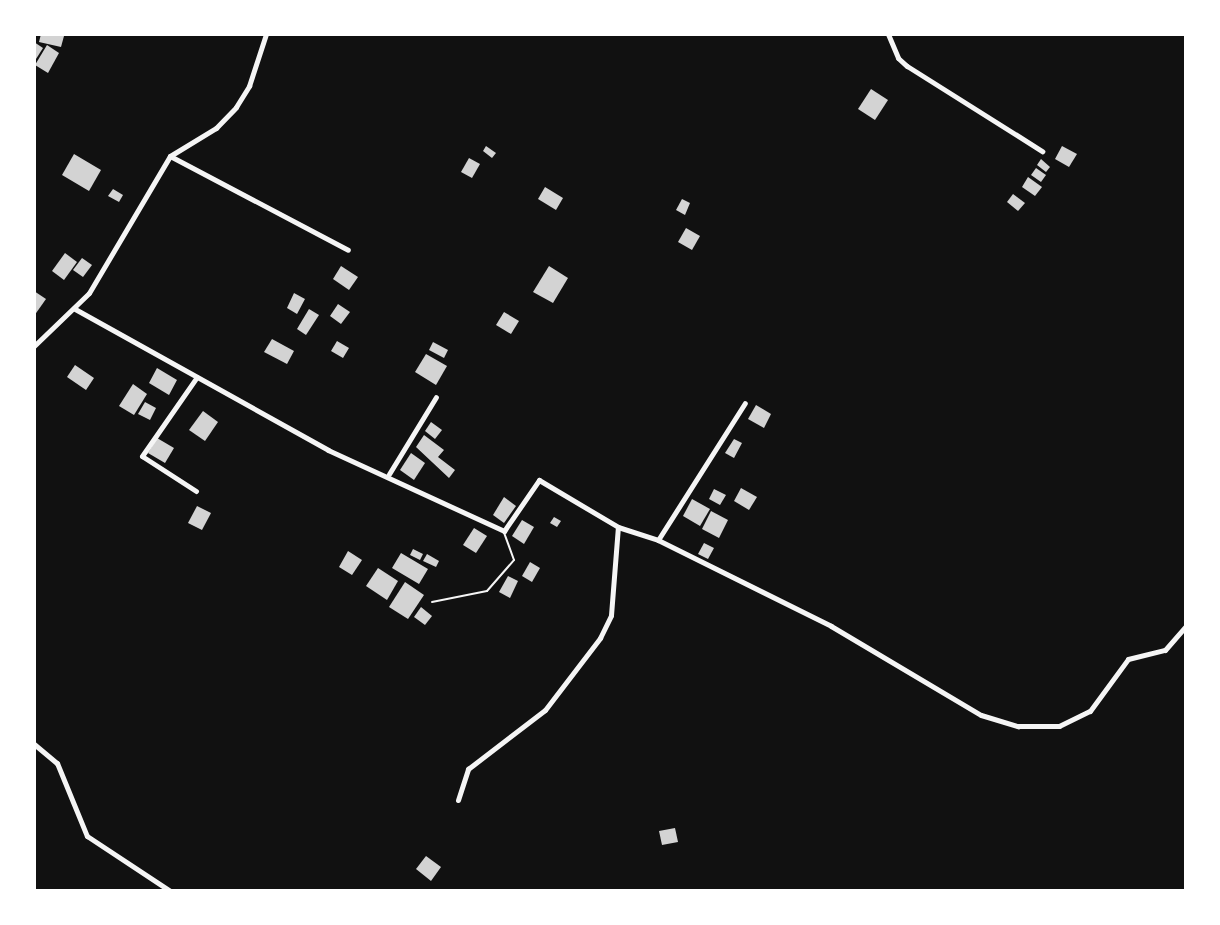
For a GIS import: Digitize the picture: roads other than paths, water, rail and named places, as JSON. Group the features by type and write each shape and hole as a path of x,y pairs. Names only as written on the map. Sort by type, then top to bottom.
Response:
{"street":[{"path":"34,346 89,293 170,156 216,128 236,107 249,86 266,34"},
{"path":"888,34 898,58 907,66 1042,151"},
{"path":"170,156 348,250"},
{"path":"75,309 340,456 378,475 389,474 504,531 539,480 618,527 658,540 831,626 981,715 1018,726 1059,726 1090,711 1128,659 1165,650 1186,626"},
{"path":"196,491 142,456 197,377"},
{"path":"389,474 436,397"},
{"path":"658,540 745,403"},
{"path":"458,800 468,769 545,710 600,638 611,615 618,527"},
{"path":"34,744 57,763 87,836 170,891"}],"lane":[{"path":"432,602 487,591 514,560 504,531"}]}
